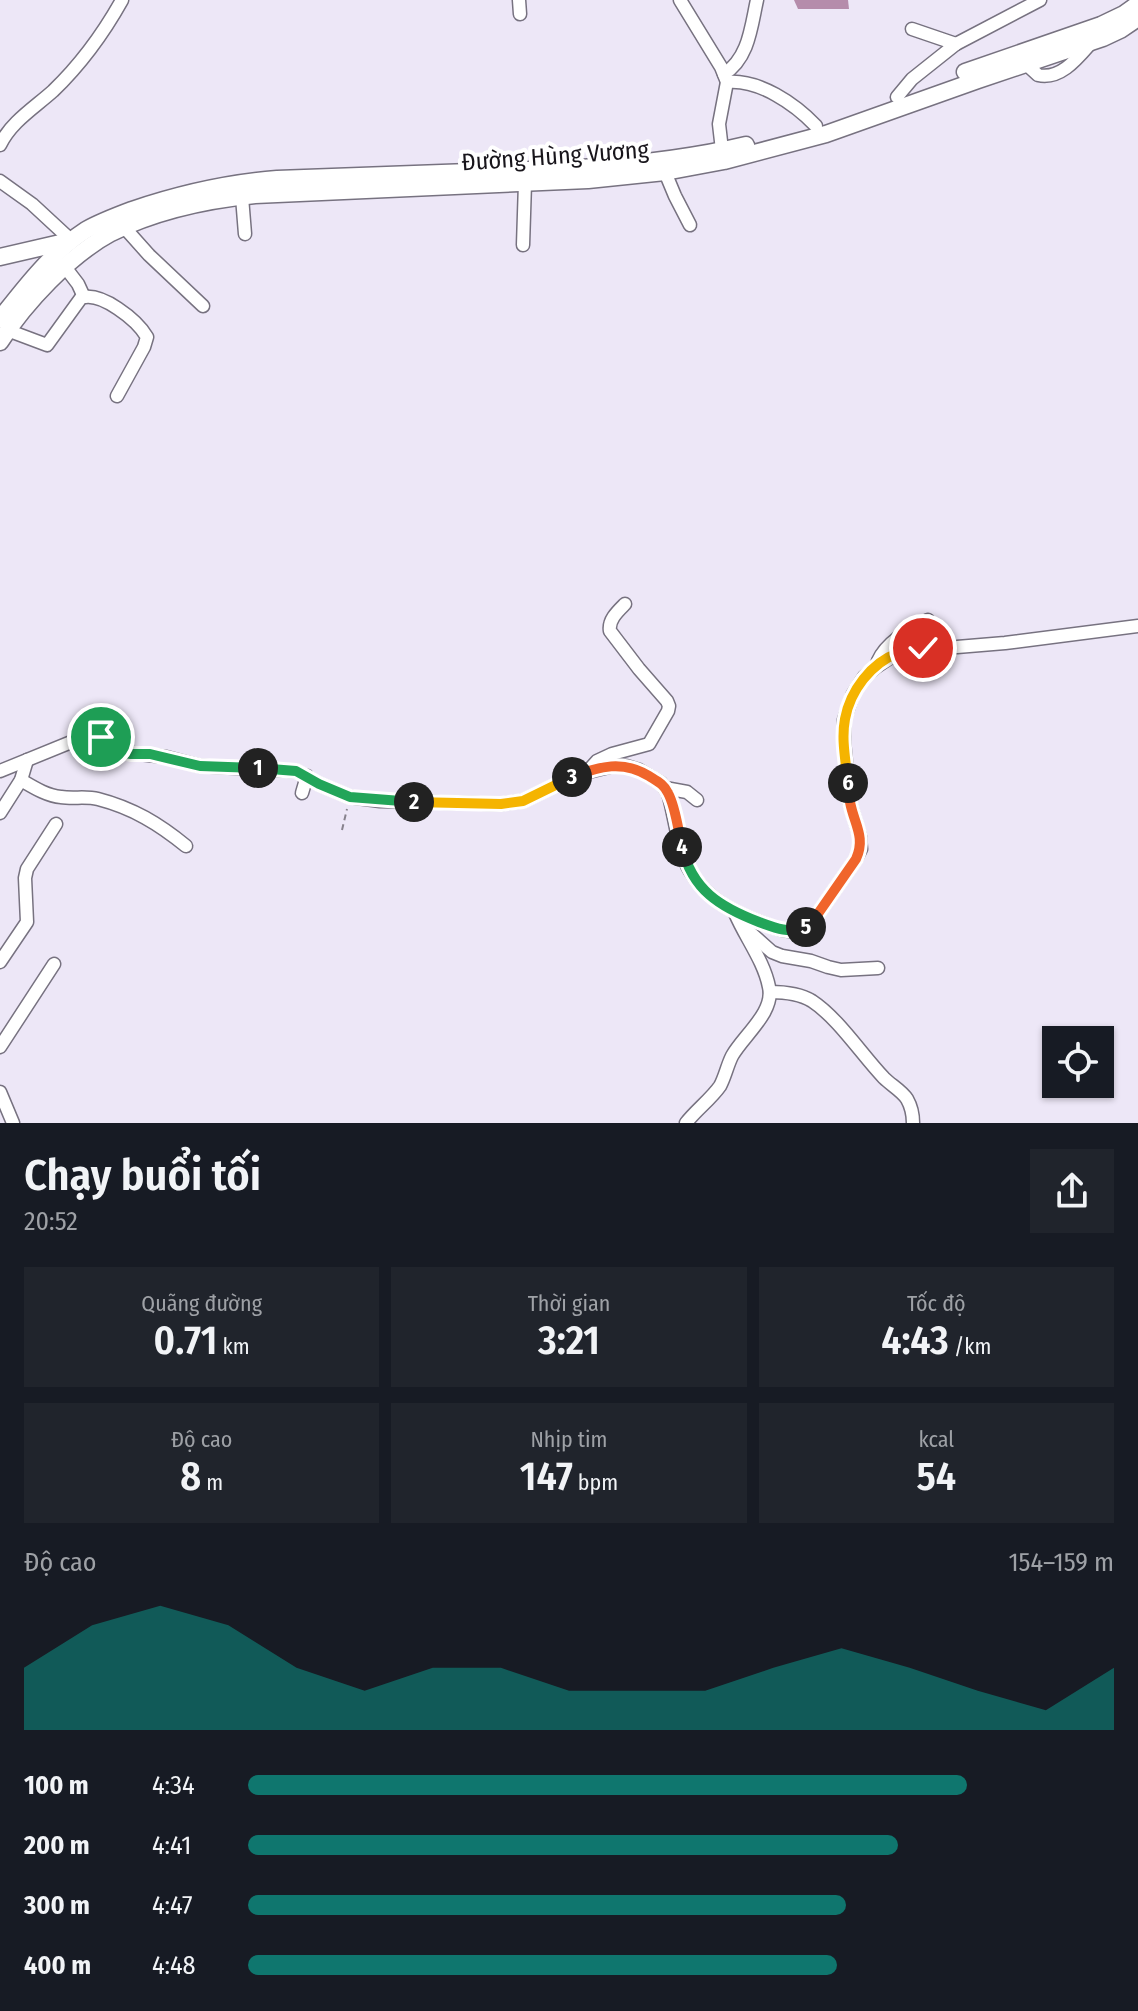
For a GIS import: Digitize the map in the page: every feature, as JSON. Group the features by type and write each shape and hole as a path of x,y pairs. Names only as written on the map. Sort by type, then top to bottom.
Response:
{"main road":[{"name":"Đường Hùng Vương","path":"3,327 65,267 88,229 134,209 186,193 246,181 594,167 723,156 826,134 890,104 1101,25 1138,4"},
{"name":"Đường Hùng Vương","path":"3,327 32,279 78,247 124,227 193,205 242,197 588,180 665,172 1026,64 1120,30 1138,18"},
{"path":"0,257 78,247"}],"street":[{"path":"0,145 21,118 81,61 122,0"},
{"path":"519,0 520,14"},
{"path":"680,0 726,78 775,95 801,110 816,126"},
{"path":"723,156 719,124 726,78 742,56 757,0"},
{"path":"890,104 912,79 956,44 1040,0"},
{"path":"912,29 956,44"},
{"path":"665,172 690,225"},
{"path":"0,181 32,204 78,247"},
{"path":"523,245 525,183"},
{"path":"242,197 245,234"},
{"path":"124,227 203,306"},
{"path":"65,267 84,297"},
{"path":"3,327 47,345 84,297"},
{"path":"84,297 103,300 137,323 147,337 117,396"},
{"path":"588,771 597,761 612,754 649,744 668,711 667,701 610,631 609,624 625,604"},
{"path":"876,667 885,649 928,620"},
{"path":"737,918 798,931 815,918 856,859 861,849 860,837 850,803 844,720 853,694 864,677 876,667 897,653 923,648 1005,643 1138,626"},
{"path":"0,771 94,735 121,752 131,754 150,754 200,766 296,771 350,797 380,801 501,804 523,801 588,771 626,766 639,770 665,788 689,869 707,893 772,952 841,970 878,968"},
{"path":"0,813 21,780 27,760"},
{"path":"302,793 307,776"},
{"path":"21,780 59,797 97,799 131,810 161,825 186,846"},
{"path":"665,788 687,792 697,800"},
{"path":"0,962 27,922 27,869 56,824"},
{"path":"686,1122 719,1087 730,1060 763,1014 770,998 761,964 737,918"},
{"path":"0,1047 54,964"},
{"path":"770,992 799,995 821,1009 906,1098 913,1123"},
{"path":"0,1092 13,1123"}],"route":[{"path":"101,737 121,752 131,754 150,754 200,766 296,771 350,797 380,801 501,804 523,801 588,771 626,766 661,783 668,793 689,869 707,893 735,913 777,928 798,931 815,918 861,849 850,803 844,742 844,720 853,694 864,677 897,653 923,648"}]}
